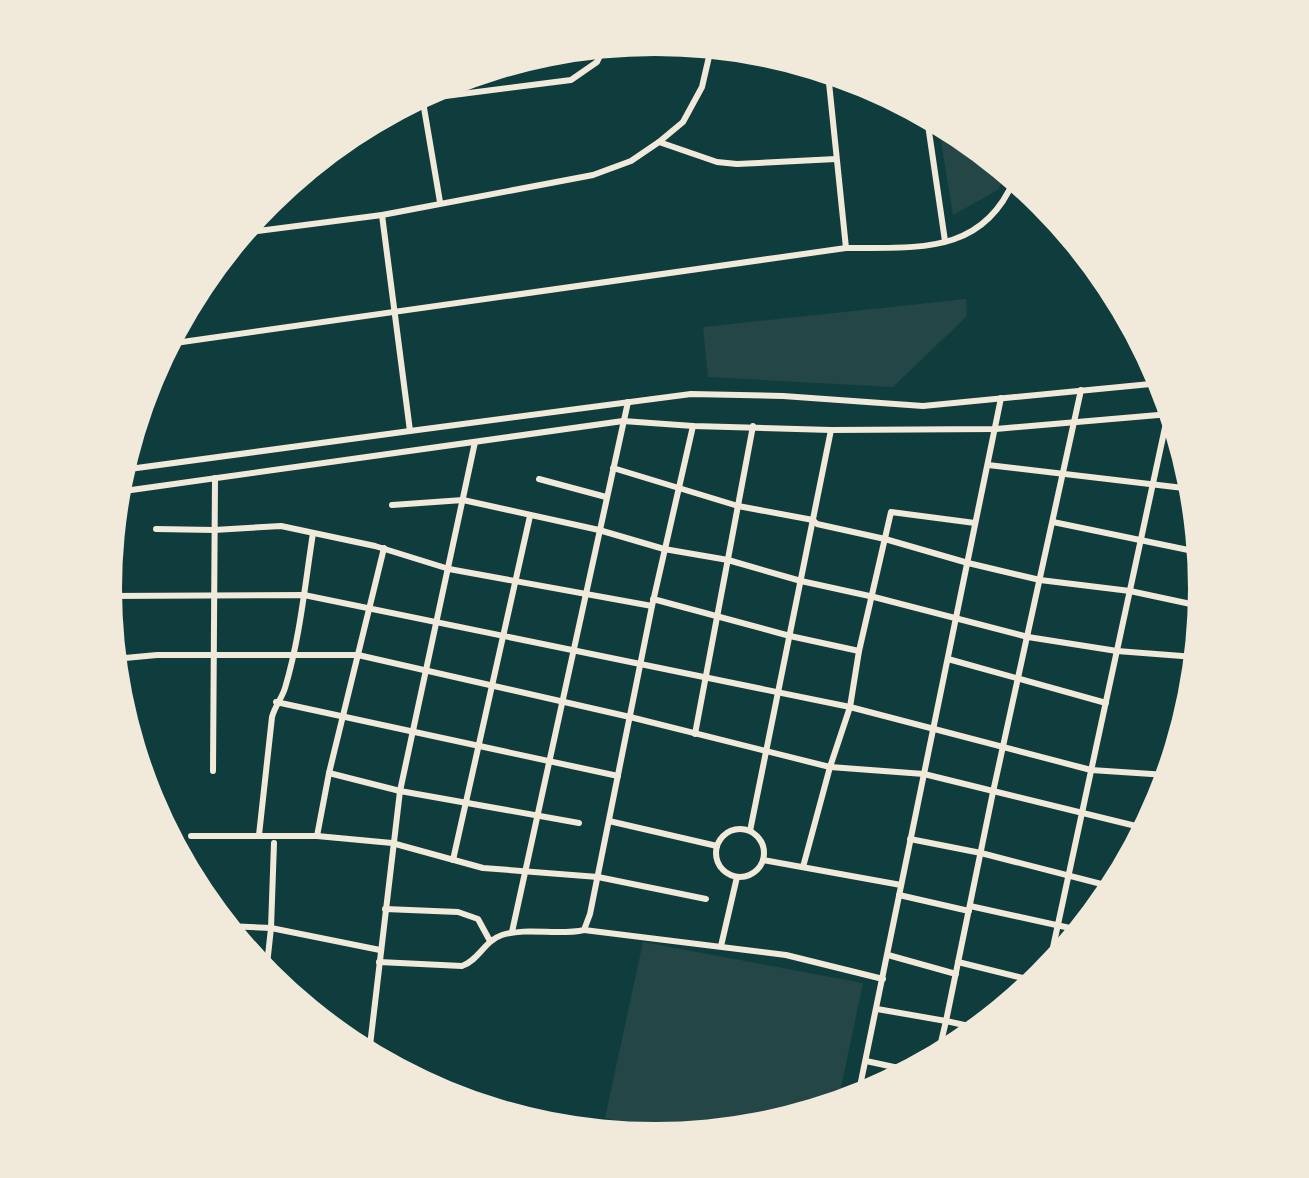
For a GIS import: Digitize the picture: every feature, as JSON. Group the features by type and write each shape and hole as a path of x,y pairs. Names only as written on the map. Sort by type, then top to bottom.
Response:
{"street":[{"path":"460,93 571,80 598,59"},
{"path":"261,231 382,215 593,175 631,161 683,122 702,87 708,59"},
{"path":"829,85 846,248"},
{"path":"424,109 440,202"},
{"path":"929,132 945,241"},
{"path":"659,142 717,162 737,164 836,159"},
{"path":"182,342 846,248 917,246 945,241 965,237 984,222 1008,190"},
{"path":"382,215 410,431"},
{"path":"136,468 691,394 783,396 923,406 1147,384"},
{"path":"942,1038 1081,390"},
{"path":"862,1079 1001,398"},
{"path":"512,932 628,402"},
{"path":"131,490 623,421 831,430 996,429 1157,413"},
{"path":"584,930 598,877 664,549 693,426"},
{"path":"695,734 753,426"},
{"path":"750,831 831,430"},
{"path":"1055,940 1164,434"},
{"path":"371,1040 400,791 475,442"},
{"path":"988,465 1177,487"},
{"path":"613,468 738,506 813,520 817,524 1040,580 1130,591 1187,603"},
{"path":"213,771 215,478"},
{"path":"539,479 606,497"},
{"path":"392,505 463,500 599,530 664,549 728,560 1028,637 1117,651 1183,656"},
{"path":"803,867 850,707 859,651 874,597 891,512 975,523"},
{"path":"453,860 530,516"},
{"path":"1053,522 1186,549"},
{"path":"156,529 281,526 384,548 449,569 653,602 859,651"},
{"path":"259,835 272,717 276,702 284,694 293,655 313,533"},
{"path":"317,836 329,773 384,548"},
{"path":"122,596 304,595 850,707 1091,770 1154,774"},
{"path":"126,658 157,655 358,655 630,717 830,767 924,774 1133,825"},
{"path":"948,659 1106,703"},
{"path":"276,702 618,776"},
{"path":"329,773 400,791 579,823"},
{"path":"609,821 717,846"},
{"path":"731,831 750,831 763,846 763,860 750,875 737,877 720,866 717,846 731,831"},
{"path":"191,836 317,836 392,843 483,868 598,877 706,899"},
{"path":"910,839 981,853 1099,883"},
{"path":"268,955 274,843"},
{"path":"763,860 901,885"},
{"path":"721,946 737,877"},
{"path":"899,895 1066,927"},
{"path":"385,909 458,912 478,919 491,940"},
{"path":"243,927 271,928 380,950"},
{"path":"379,962 462,966 472,961 491,940 512,932 584,930 786,955 883,979"},
{"path":"888,955 956,974"},
{"path":"958,962 1019,977"},
{"path":"877,1009 962,1024"},
{"path":"866,1061 891,1066"}],"shaded area":[{"path":"941,139 1001,184 998,190 953,215"},
{"path":"966,299 967,316 893,387 708,377 703,327"},
{"path":"643,942 863,983 841,1088 792,1104 724,1117 654,1122 605,1118"}]}
